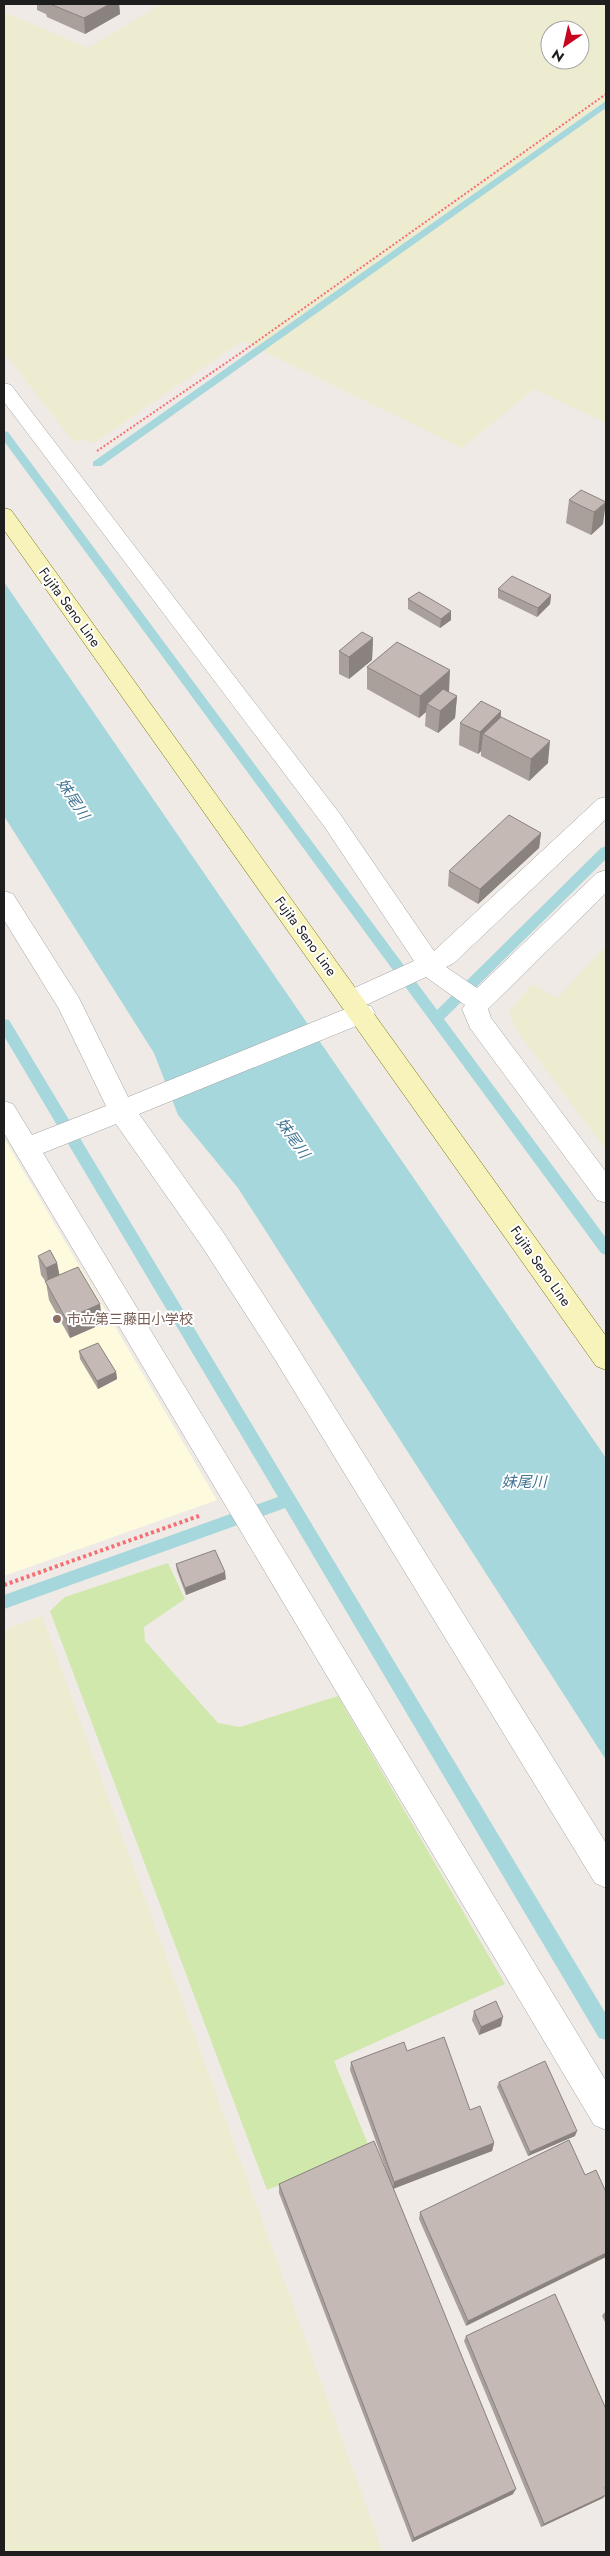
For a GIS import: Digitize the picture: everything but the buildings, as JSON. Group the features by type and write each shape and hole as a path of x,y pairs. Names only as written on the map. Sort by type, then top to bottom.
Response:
{"main road":[{"name":"Fujita Seno Line","path":"4,515 606,1358"}],"street":[{"path":"4,388 332,820 433,972 475,999"},
{"path":"26,1150 332,1025 388,984 433,972 445,956 606,805"},
{"path":"606,879 475,999 475,1009 479,1021 606,1192"},
{"path":"4,900 70,1005 129,1107 284,1350 606,1872"},
{"path":"4,1111 606,2113"}],"path":[{"path":"66,472 242,352 606,94"},
{"path":"4,1585 243,1511"}],"shaded area":[{"name":"市立第三藤田小学校","path":"4,1138 217,1500 4,1576"}],"green space":[{"path":"162,4 606,4 606,423 534,389 462,448 242,341 94,443 83,439 74,442 4,353 4,12 88,48"},
{"path":"606,946 606,1150 515,1028 509,1012 532,984 557,998"},
{"path":"168,1563 185,1599 144,1627 145,1641 218,1723 240,1727 338,1696 505,1984 334,2061 370,2149 267,2190 50,1611 65,1597"},
{"path":"42,1616 383,2552 4,2552 4,1630"}],"water":[{"name":"妹尾川","path":"4,582 606,1458 606,1760 238,1188 178,1115 154,1053 4,816"}],"waterway":[{"path":"97,464 606,104"},
{"path":"4,434 436,1019"},
{"path":"436,1019 606,851"},
{"path":"436,1019 606,1249"},
{"path":"4,1024 606,2031"},
{"path":"4,1602 288,1500"}],"place":[{"name":"市立第三藤田小学校","path":"57,1319"}]}
